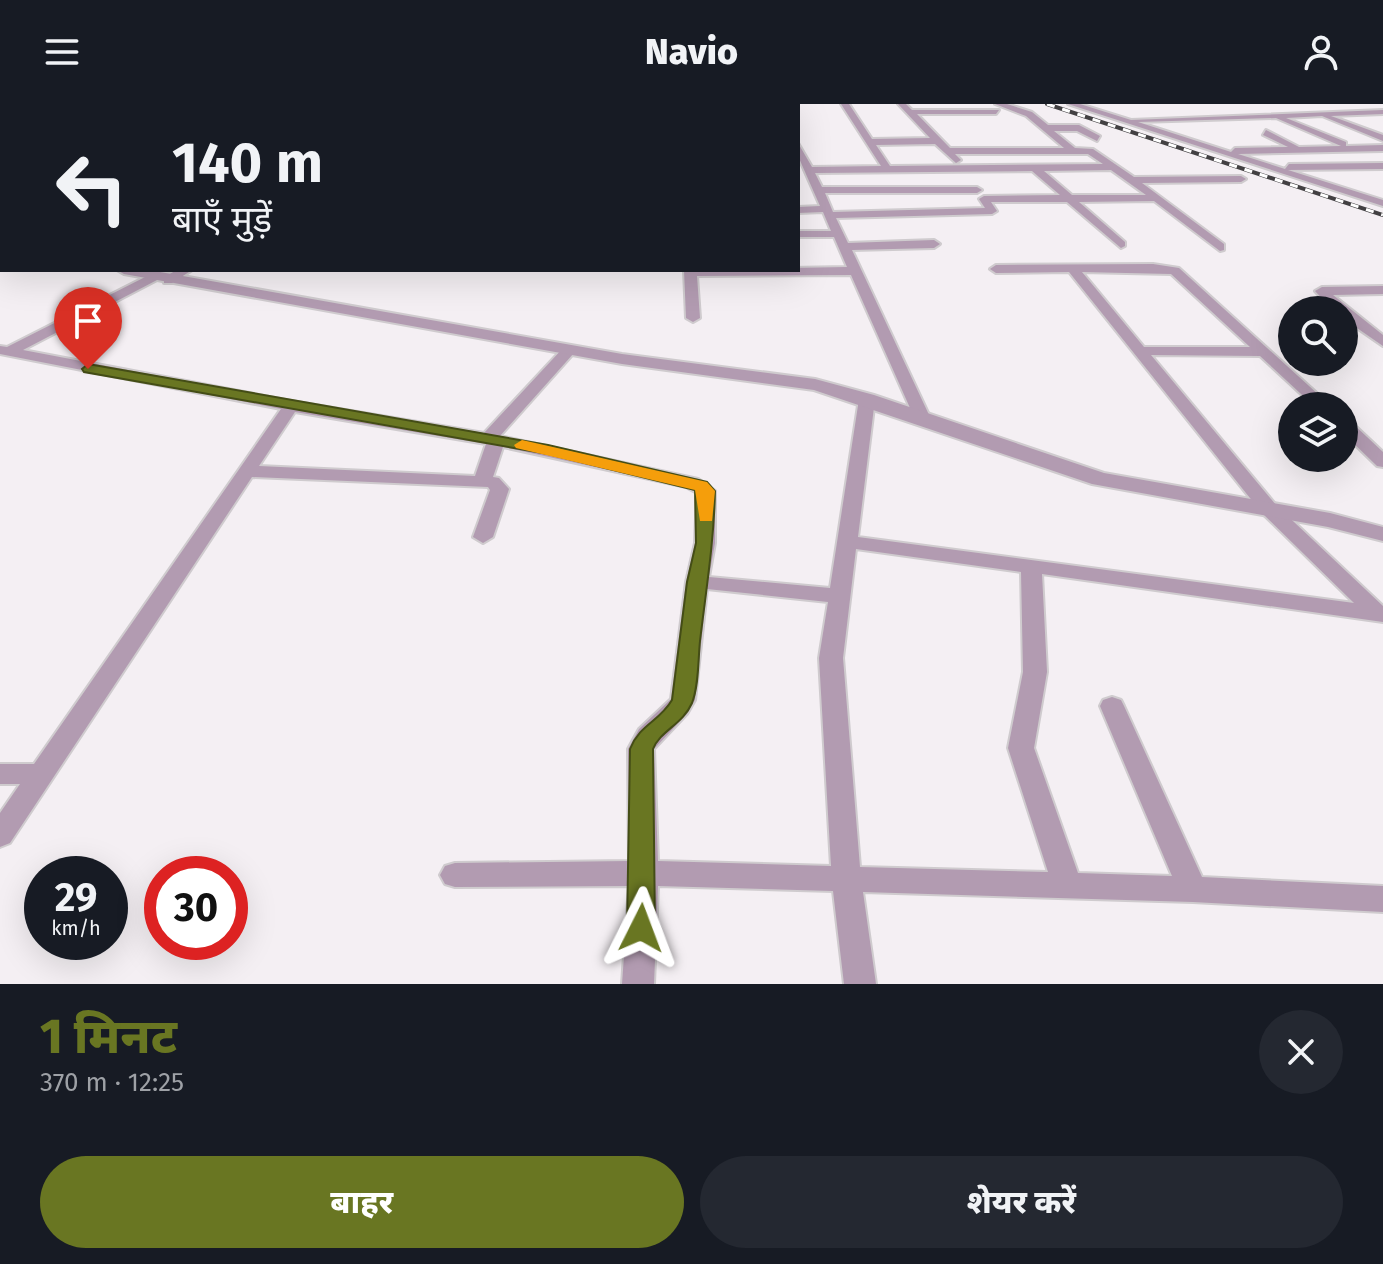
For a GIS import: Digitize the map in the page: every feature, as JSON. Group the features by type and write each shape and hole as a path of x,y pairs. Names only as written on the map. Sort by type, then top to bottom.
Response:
{"street":[{"path":"845,104 888,170"},
{"path":"800,210 992,211 949,151 902,104"},
{"path":"1072,104 1102,108 1220,152 1383,203"},
{"path":"1292,104 1383,138"},
{"path":"910,112 998,108 1029,114 1072,150"},
{"path":"1198,108 1219,117"},
{"path":"1120,115 1159,109 1183,118"},
{"path":"1120,115 1136,120 1381,112"},
{"path":"1273,115 1353,148"},
{"path":"1044,128 1079,128 1097,138"},
{"path":"1266,133 1299,148"},
{"path":"870,142 940,141"},
{"path":"1220,152 1383,148"},
{"path":"800,150 815,189 829,212 922,417"},
{"path":"949,151 1093,152 1220,247"},
{"path":"1269,168 1383,166"},
{"path":"810,170 1113,167"},
{"path":"1035,168 1121,244"},
{"path":"1131,180 1241,179"},
{"path":"1312,181 1355,180"},
{"path":"815,189 1072,199 1157,198"},
{"path":"800,234 839,234"},
{"path":"845,247 934,244"},
{"path":"996,269 1175,271 1308,392"},
{"path":"1073,269 1269,509 1380,616"},
{"path":"800,271 856,271"},
{"path":"133,272 675,368 787,381 867,399 1100,479 1269,509 1383,534"},
{"path":"4,352 180,272"},
{"path":"690,272 693,318"},
{"path":"1327,296 1322,291 1383,290"},
{"path":"1358,323 1383,342"},
{"path":"483,480 492,440 569,350"},
{"path":"1139,351 1265,352"},
{"path":"4,352 492,440 701,486 706,491 705,543 697,582 683,700 674,716 646,737 641,749 644,873 638,984"},
{"path":"860,984 846,878 831,658 867,399"},
{"path":"0,835 291,406"},
{"path":"1358,438 1383,462"},
{"path":"247,471 483,480 499,485 500,489 483,537"},
{"path":"847,542 1380,616"},
{"path":"1031,567 1035,672 1021,748 1067,884"},
{"path":"697,582 838,596"},
{"path":"1112,706 1193,889"},
{"path":"0,774 41,774"},
{"path":"455,875 644,873 846,878 1067,884 1383,899"}],"railway":[{"path":"1047,104 1383,215"}],"slow traffic":[{"path":"522,445 701,486 706,491 706,517"}],"route":[{"path":"88,369 548,449 692,483 706,491 705,543 697,582 683,700 674,716 646,737 641,749 644,873 641,928"}]}
